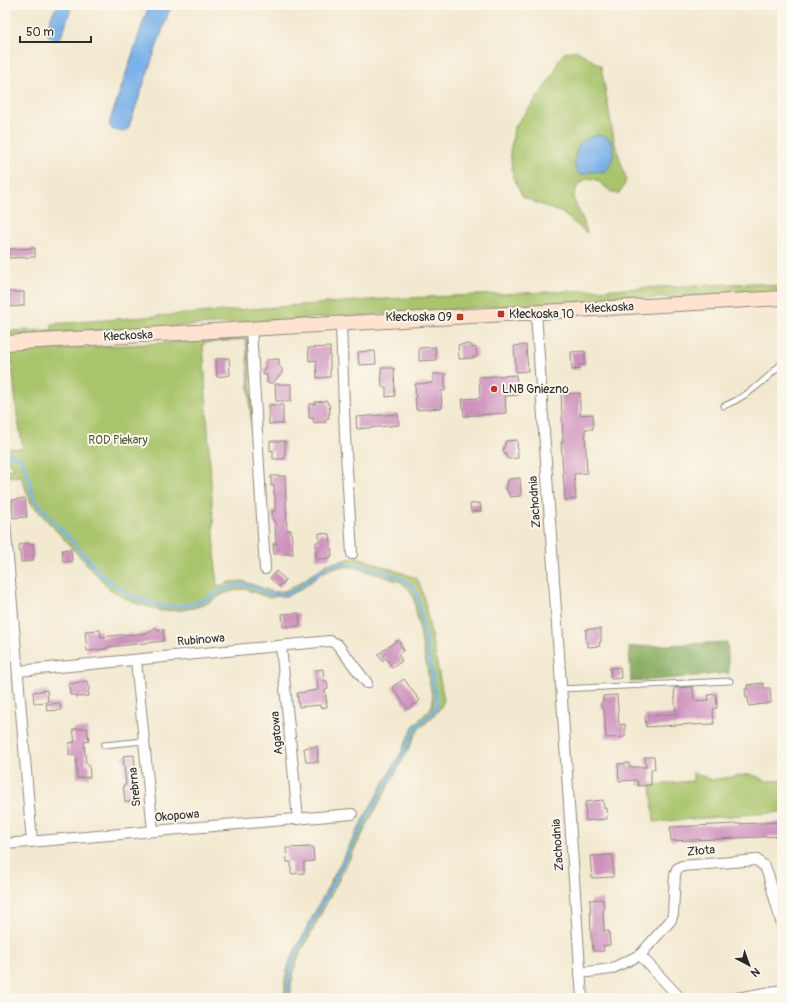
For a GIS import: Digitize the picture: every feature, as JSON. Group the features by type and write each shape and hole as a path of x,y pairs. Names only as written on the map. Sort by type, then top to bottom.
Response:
{"main road":[{"name":"Kłeckoska","path":"5,343 782,298"}],"street":[{"name":"Zachodnia","path":"536,312 582,998"},
{"path":"341,324 345,436 352,554"},
{"path":"251,329 265,569"},
{"path":"5,522 32,842"},
{"name":"Rubinowa","path":"18,671 330,641 338,644 367,683"},
{"name":"Agatowa","path":"281,646 298,819"},
{"name":"Srebrna","path":"136,660 152,831"},
{"name":"Okopowa","path":"5,844 352,814"},
{"name":"Złota","path":"580,973 611,969 640,956 672,920 675,874 677,869 682,866 757,860 765,867 768,874 782,925"},
{"path":"640,956 680,998"},
{"path":"738,998 782,990"}],"lane":[{"path":"724,406 748,393 766,380 782,364"},
{"path":"561,689 730,680"},
{"path":"104,745 144,741"}],"green space":[{"path":"576,50 601,66 614,140 626,179 624,186 618,194 611,192 597,180 587,178 577,187 573,198 584,222 587,233 562,213 523,197 513,177 510,151 514,127 555,72 558,61 564,53"},
{"path":"756,283 782,287 782,291 5,336 5,331 52,330 52,324 383,299"},
{"name":"ROD Piekary","path":"248,338 256,464 255,494 246,339 203,343 217,587 230,582 243,581 273,592 285,591 327,564 357,557 416,578 419,582 424,598 444,700 436,713 419,729 416,734 296,962 291,984 291,998 285,998 285,979 290,960 365,816 402,751 412,729 432,706 433,700 413,595 401,582 357,568 344,566 332,568 322,573 300,590 286,596 268,597 244,589 223,594 208,603 194,608 162,611 135,603 111,590 31,503 21,476 5,477 5,471 15,467 5,461 5,448 23,449 17,414 11,354 5,355 5,352"},
{"path":"727,642 729,673 631,682 629,647"},
{"path":"693,772 711,780 751,774 767,781 782,780 782,812 654,822 651,785 693,781"}],"water":[{"path":"59,5 67,6 70,9 70,12 61,37 54,40 48,35 48,28 50,19 56,7"},
{"path":"149,5 171,5 128,129 122,132 112,129 109,124"},
{"path":"598,135 604,136 612,143 613,156 610,164 606,171 590,172 580,175 576,170 575,165 578,146 588,138"}],"building":[{"path":"35,248 35,257 9,258 9,249"},
{"path":"6,292 24,292 24,306 7,307"},
{"path":"458,345 472,345 472,348 476,347 477,357 459,359"},
{"path":"526,345 528,371 516,372 514,346"},
{"path":"330,347 330,377 317,378 316,360 309,361 308,348"},
{"path":"435,347 436,360 419,361 419,348"},
{"path":"375,351 376,364 359,365 358,352"},
{"path":"585,351 585,365 579,365 580,369 572,370 571,352"},
{"path":"229,358 230,375 217,377 216,359"},
{"path":"279,359 279,366 282,369 282,373 273,383 267,383 267,375 264,375 266,360"},
{"path":"381,368 394,368 395,396 386,397 386,387 382,387"},
{"path":"433,374 445,374 445,391 441,391 442,408 416,410 415,384 433,383"},
{"path":"516,375 518,395 505,396 506,413 464,416 462,399 480,398 479,377"},
{"path":"275,384 291,384 291,401 276,401"},
{"path":"580,393 580,415 593,414 593,429 585,429 587,473 574,474 576,499 565,500 561,442 563,442 561,394"},
{"path":"327,401 329,404 329,418 326,418 326,422 314,423 313,418 309,418 309,404"},
{"path":"269,405 283,405 283,424 269,424"},
{"path":"398,414 399,425 357,429 356,417"},
{"path":"517,440 518,458 508,459 503,450 506,441"},
{"path":"270,441 285,441 285,459 273,459 273,450 270,451"},
{"path":"271,476 285,476 287,530 291,530 293,554 274,554 273,544 276,544 275,521 273,521 272,511 275,511 275,494 274,495 274,485 271,486"},
{"path":"520,478 521,496 510,497 506,488 509,479"},
{"path":"25,498 27,517 13,518 12,500"},
{"path":"480,503 481,511 471,512 470,504"},
{"path":"319,533 330,534 332,556 330,556 330,558 316,559 316,542 319,542"},
{"path":"26,542 28,544 33,544 33,561 21,562 19,545"},
{"path":"71,549 72,561 63,562 62,550"},
{"path":"276,571 286,580 279,587 270,578"},
{"path":"299,613 300,626 283,627 282,614"},
{"path":"155,627 158,630 163,629 164,641 107,647 107,649 87,651 85,631 100,630 101,637 148,633 148,631 152,631"},
{"path":"586,629 601,629 601,642 599,642 600,646 588,647 588,642 586,642"},
{"path":"398,640 404,650 398,654 402,661 392,668 386,658 382,661 378,654"},
{"path":"620,667 621,678 611,679 610,668"},
{"path":"323,669 324,681 327,681 328,689 325,690 327,707 320,708 320,705 299,707 297,693 318,690 316,670"},
{"path":"404,679 420,701 408,709 392,687"},
{"path":"87,681 90,689 88,691 89,696 76,697 76,695 70,695 69,684"},
{"path":"763,683 764,688 770,688 771,703 749,706 745,689 748,689 747,685"},
{"path":"693,687 694,701 709,700 708,695 716,694 717,708 714,708 713,712 714,724 646,727 645,716 676,714 674,688"},
{"path":"47,690 48,702 34,703 33,692"},
{"path":"617,695 619,725 625,724 625,737 606,738 604,710 601,707 601,703 603,701 603,696"},
{"path":"60,703 61,710 47,711 46,704"},
{"path":"87,728 89,741 84,742 86,764 89,764 90,777 77,778 76,755 69,755 69,743 75,742 73,729"},
{"path":"317,746 318,762 306,762 304,748"},
{"path":"134,755 137,801 125,802 123,785 126,785 123,756"},
{"path":"645,757 654,757 655,769 651,769 651,785 638,786 637,780 619,781 618,764 629,763 629,767 646,767"},
{"path":"603,800 604,809 606,808 607,819 586,821 585,802"},
{"path":"782,822 782,836 671,841 670,827"},
{"path":"313,847 314,861 304,862 304,873 291,874 291,862 287,862 286,848"},
{"path":"613,855 613,877 592,878 590,856"},
{"path":"603,899 604,931 609,931 610,945 603,946 604,951 593,951 591,939 590,900"}],"waterway":[{"path":"5,453 16,456 21,460 26,469 34,499 103,576 114,585 149,603 162,606 187,605 201,601 228,588 238,585 249,586 272,594 285,594 297,589 323,570 340,563 350,563 368,567 397,577 410,584 417,594 437,702 436,708 416,727 292,961 289,976 288,998"}],"place":[{"name":"Kłeckoska 10","path":"501,314"},
{"name":"Kłeckoska 09","path":"460,317"},
{"name":"LNB Gniezno","path":"494,389"}]}
